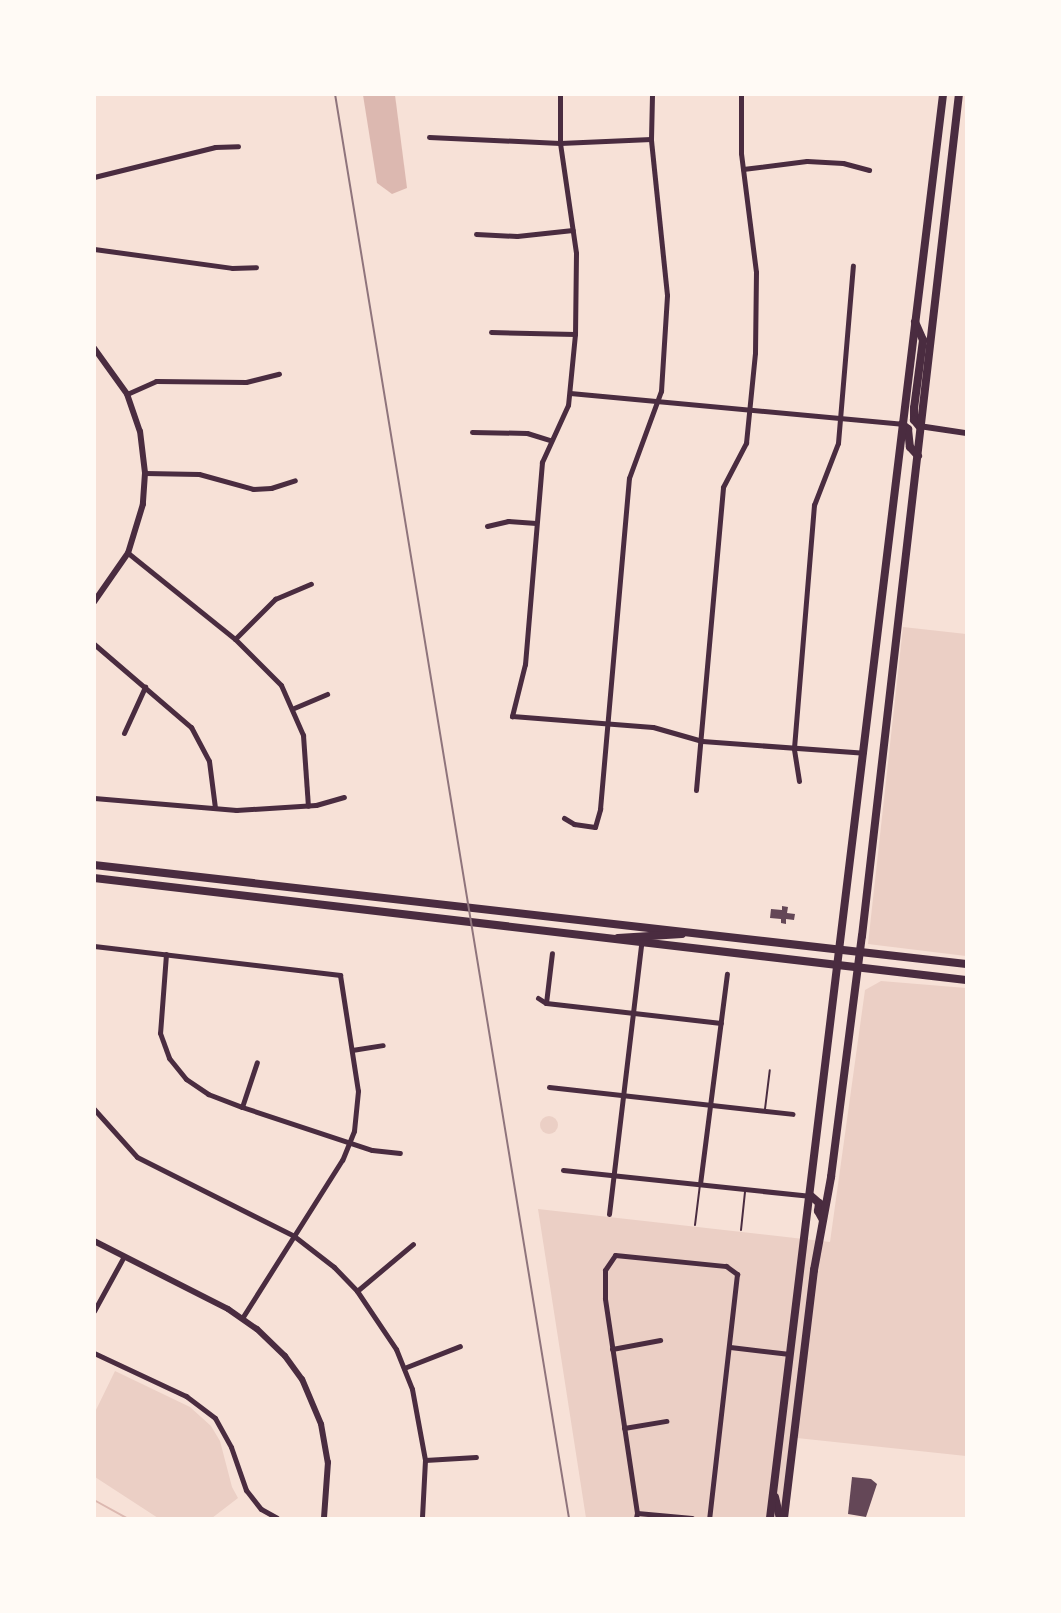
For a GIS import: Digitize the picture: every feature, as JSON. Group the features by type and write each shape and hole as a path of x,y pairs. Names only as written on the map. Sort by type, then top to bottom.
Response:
{"main road":[{"path":"770,1518 811,1196 838,949 864,753 943,94"},
{"path":"782,1518 859,951 959,94"},
{"path":"915,322 923,340 914,408 914,420 920,426"},
{"path":"902,424 909,429 910,447 918,456"},
{"path":"94,864 966,964"},
{"path":"94,878 641,944 966,980"},
{"path":"610,940 638,934 674,937 684,933"},
{"path":"811,1196 819,1203 818,1211 823,1220"},
{"path":"774,1491 782,1518"}],"street":[{"path":"560,94 560,143 578,279 576,334 570,393 565,415 550,440 542,462 525,664 512,716 653,727 702,741 864,753"},
{"path":"564,818 574,824 596,826 609,724 629,478 661,391 667,295 651,139 652,94"},
{"path":"696,790 723,487 746,443 750,409 756,273 743,170 741,94"},
{"path":"429,137 560,143 651,139"},
{"path":"94,177 215,147 237,146"},
{"path":"743,170 807,161 843,163 869,170"},
{"path":"476,234 517,236 573,230"},
{"path":"94,249 232,268 256,267"},
{"path":"799,782 794,748 814,505 838,443 853,267"},
{"path":"491,332 576,334"},
{"path":"94,348 127,394 140,431 145,473 141,513 128,553 94,602"},
{"path":"127,394 156,381 246,382 279,374"},
{"path":"570,393 841,416 902,424"},
{"path":"920,426 966,433"},
{"path":"472,432 527,433 550,440"},
{"path":"145,473 199,474 253,489 271,489 295,480"},
{"path":"487,526 508,521 536,523"},
{"path":"128,553 235,639 275,678 294,708 303,735 308,806"},
{"path":"235,639 268,604 311,584"},
{"path":"94,644 178,713 202,743 212,771 215,808"},
{"path":"124,733 145,687"},
{"path":"294,708 327,694"},
{"path":"94,798 215,808 308,806 344,797"},
{"path":"609,1214 641,944"},
{"path":"94,946 340,975 358,1101 350,1143 242,1318"},
{"path":"546,1002 552,953"},
{"path":"166,954 159,1024 169,1058 200,1090 242,1107 350,1143 380,1152 400,1153"},
{"path":"700,1184 727,974"},
{"path":"538,998 546,1002 721,1023"},
{"path":"352,1050 383,1045"},
{"path":"242,1107 257,1062"},
{"path":"549,1087 793,1114"},
{"path":"94,1110 123,1145 151,1167 294,1236 334,1267 357,1291 381,1324 405,1368 417,1409 425,1460 422,1518"},
{"path":"563,1170 811,1196"},
{"path":"94,1241 123,1258 202,1294 242,1318 285,1356 315,1406 328,1462 324,1518"},
{"path":"357,1291 413,1244"},
{"path":"692,1518 636,1516 612,1349 605,1270 615,1255 624,1254 734,1269 738,1280 709,1518"},
{"path":"94,1311 123,1258"},
{"path":"612,1349 660,1340"},
{"path":"405,1368 460,1346"},
{"path":"730,1347 790,1354"},
{"path":"94,1353 186,1396 207,1412 231,1447 246,1490 261,1509 277,1518"},
{"path":"624,1428 666,1421"},
{"path":"425,1460 476,1457"}],"lane":[{"path":"764,1111 770,1070"},
{"path":"695,1225 700,1184"},
{"path":"741,1230 745,1189"}],"shaded area":[{"path":"363,95 395,95 407,188 392,194 377,183"},
{"path":"903,627 966,634 966,956 868,944"},
{"path":"881,981 966,988 966,1456 797,1438 788,1518 586,1518 538,1209 830,1242 865,990"},
{"path":"545,1116 553,1116 558,1121 556,1132 545,1134 540,1129 540,1121"},
{"path":"115,1371 190,1407 211,1426 220,1441 232,1487 238,1498 212,1518 158,1518 95,1477 95,1412"}],"building":[{"path":"782,906 788,907 787,913 795,914 794,920 786,919 786,924 781,923 781,919 770,918 771,909 782,910"},
{"path":"852,1477 871,1479 877,1484 866,1517 848,1514"}],"waterway":[{"path":"94,1500 126,1518"}],"railway":[{"path":"335,94 569,1518"}]}
